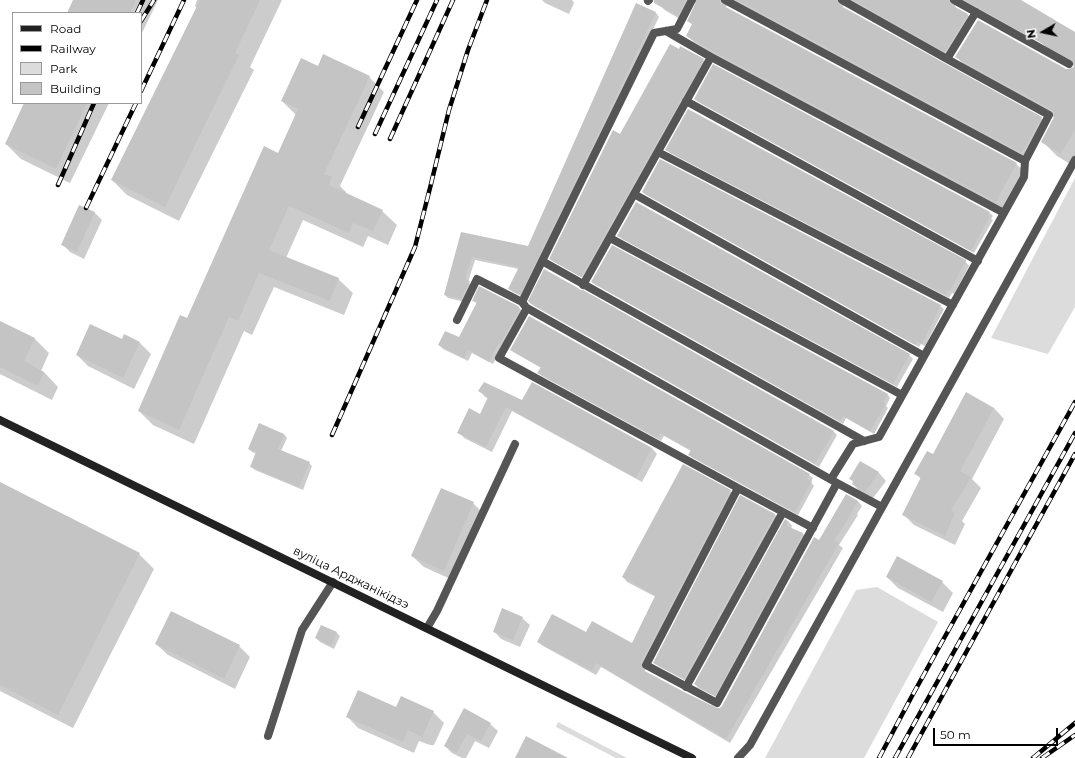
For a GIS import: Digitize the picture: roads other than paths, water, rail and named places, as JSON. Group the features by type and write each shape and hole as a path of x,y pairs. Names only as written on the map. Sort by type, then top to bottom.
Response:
{"main road":[{"name":"вуліца Арджанікідзэ","path":"0,420 692,758"}],"lane":[{"path":"692,0 677,29 654,33 542,261 524,305 499,358 812,528"},
{"path":"725,0 1025,161"},
{"path":"738,488 646,665 717,704 812,528 853,444 879,437 1024,177 1025,161 1049,115 842,0"},
{"path":"954,0 1069,64"},
{"path":"947,59 976,12"},
{"path":"666,31 711,57 1004,213"},
{"path":"583,285 711,57"},
{"path":"686,101 978,261"},
{"path":"658,152 953,304"},
{"path":"738,758 750,745 1075,160"},
{"path":"634,194 924,356"},
{"path":"610,238 902,395"},
{"path":"542,261 864,441"},
{"path":"456,320 477,278 882,507"},
{"path":"427,628 437,611 515,444"},
{"path":"686,686 783,512"},
{"path":"268,736 302,630 332,582"}],"railway":[{"path":"137,12 143,0"},
{"path":"142,19 154,0"},
{"path":"142,89 184,0"},
{"path":"358,127 417,0"},
{"path":"375,134 437,0"},
{"path":"390,139 453,0"},
{"path":"332,435 415,247 449,110 468,50 487,0"},
{"path":"58,185 94,104"},
{"path":"86,208 136,104"},
{"path":"879,758 1075,402"},
{"path":"895,758 1075,433"},
{"path":"908,758 1075,454"},
{"path":"1033,758 1075,723"},
{"path":"1042,758 1075,735"}]}
